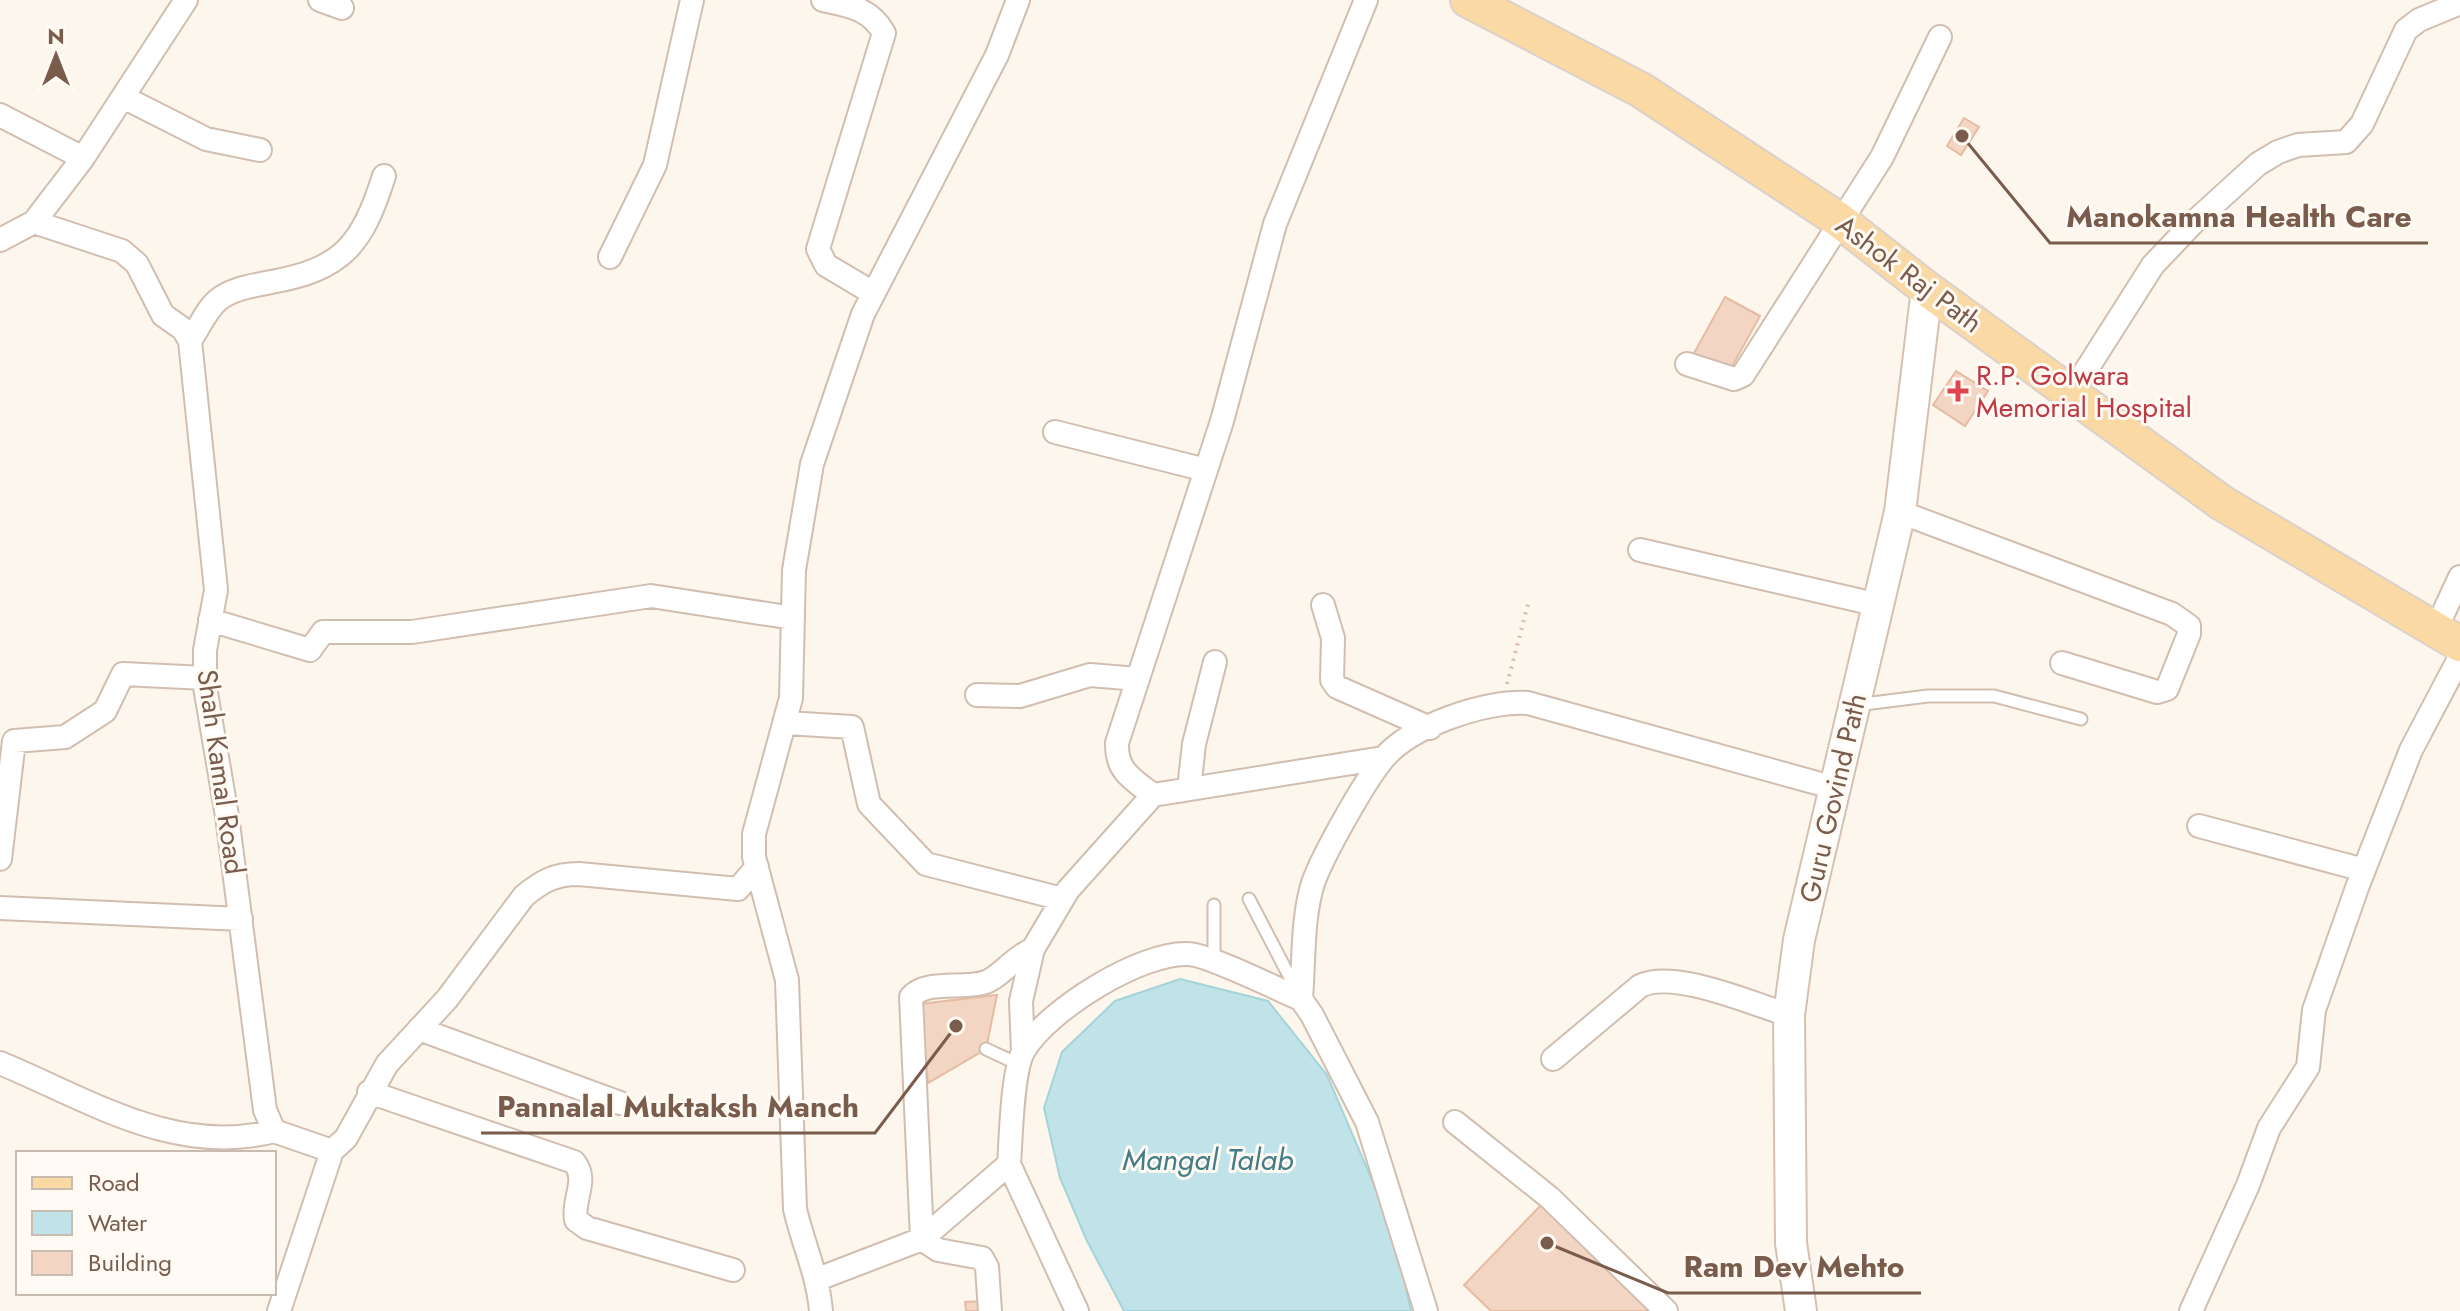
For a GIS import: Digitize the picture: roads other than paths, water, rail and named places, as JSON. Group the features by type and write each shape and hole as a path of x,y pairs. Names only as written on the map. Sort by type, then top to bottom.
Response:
{"main road":[{"name":"Ashok Raj Path","path":"1468,0 1508,9 1641,90 1839,220 1927,289 2222,503 2448,638"}],"street":[{"path":"0,240 34,222 83,158 186,0"},
{"path":"320,0 342,8"},
{"path":"610,257 655,165 692,0"},
{"path":"823,0 865,10 877,20 884,33 818,249 826,265 873,293"},
{"path":"821,1311 818,1279 802,1239 795,1209 787,980 757,867 754,834 786,723 793,667 794,570 812,464 839,380 873,293 997,55 1018,0"},
{"path":"1153,795 1121,770 1116,758 1117,743 1206,470 1275,224 1366,0"},
{"path":"2071,394 2153,265 2170,246 2258,164 2278,152 2298,145 2346,142 2362,124 2406,30 2419,20 2460,3"},
{"path":"1687,364 1734,379 1743,375 1898,130 1940,37"},
{"path":"123,97 206,139 260,150"},
{"path":"0,115 83,158"},
{"path":"34,222 122,251 137,264 163,315 183,329 190,341 220,299 248,287 309,275 336,260 371,217 384,176"},
{"name":"Guru Govind Path","path":"1801,1311 1791,1243 1789,1015 1799,940 1900,512 1927,289"},
{"name":"Shah Kamal Road","path":"190,341 216,590 205,678 241,919 247,988 265,1110 274,1131"},
{"path":"1055,432 1206,470"},
{"path":"1900,512 2172,614 2189,626 2185,647 2167,689 2157,692 2062,663"},
{"path":"1640,550 1879,605"},
{"path":"2448,638 2460,577"},
{"path":"210,620 310,650 323,632 412,632 651,596 793,618"},
{"path":"1323,605 1333,638 1332,680 1337,687 1430,728"},
{"path":"2191,1311 2248,1185 2269,1128 2308,1067 2314,1010 2364,870 2411,750 2460,657"},
{"path":"1189,789 1194,744 1215,662"},
{"path":"0,859 14,741 65,737 105,711 123,674 205,678"},
{"path":"977,695 1020,696 1090,675 1138,679"},
{"path":"1426,1311 1367,1122 1301,999 1313,884 1324,858 1383,758 1414,735 1430,728 1502,702 1528,703 1835,788"},
{"path":"786,723 852,727 869,804 926,864 1062,899"},
{"path":"1077,1311 1009,1164 1022,1058 1021,1001 1033,949 1062,899 1108,842 1153,795 1383,758"},
{"path":"2199,826 2364,870"},
{"path":"279,1311 332,1151 346,1138 387,1064 447,999 524,896 549,878 579,874 738,889 757,867"},
{"path":"0,908 241,919"},
{"path":"922,1239 911,997 924,989 985,982 1009,962 1033,949"},
{"path":"1022,1058 1050,1020 1077,999 1148,961 1191,953 1301,999"},
{"path":"1553,1059 1640,986 1657,980 1678,982 1789,1015"},
{"path":"419,1029 620,1103"},
{"path":"0,1063 164,1131 219,1140 243,1139 274,1131 332,1151"},
{"path":"369,1092 574,1162 582,1180 574,1210 576,1220 587,1228 733,1270"},
{"path":"1455,1122 1550,1198 1666,1311"},
{"path":"818,1279 922,1239 1009,1164"},
{"path":"922,1239 938,1250 982,1258 987,1267 990,1311"}],"lane":[{"path":"1855,705 1928,696 1994,696 2081,719"},
{"path":"1249,899 1301,999"},
{"path":"1214,905 1214,963"},
{"path":"986,1049 1022,1058"}],"water":[{"name":"Mangal Talab","path":"1180,979 1268,1001 1327,1075 1393,1229 1411,1311 1124,1311 1087,1241 1060,1178 1044,1108 1062,1052 1115,1001"}],"place":[{"name":"Manokamna Health Care","path":"1962,136"},
{"name":"R.P. Golwara Memorial Hospital","path":"1958,391"},
{"name":"Pannalal Muktaksh Manch","path":"956,1026"},
{"name":"Ram Dev Mehto","path":"1547,1243"}]}
